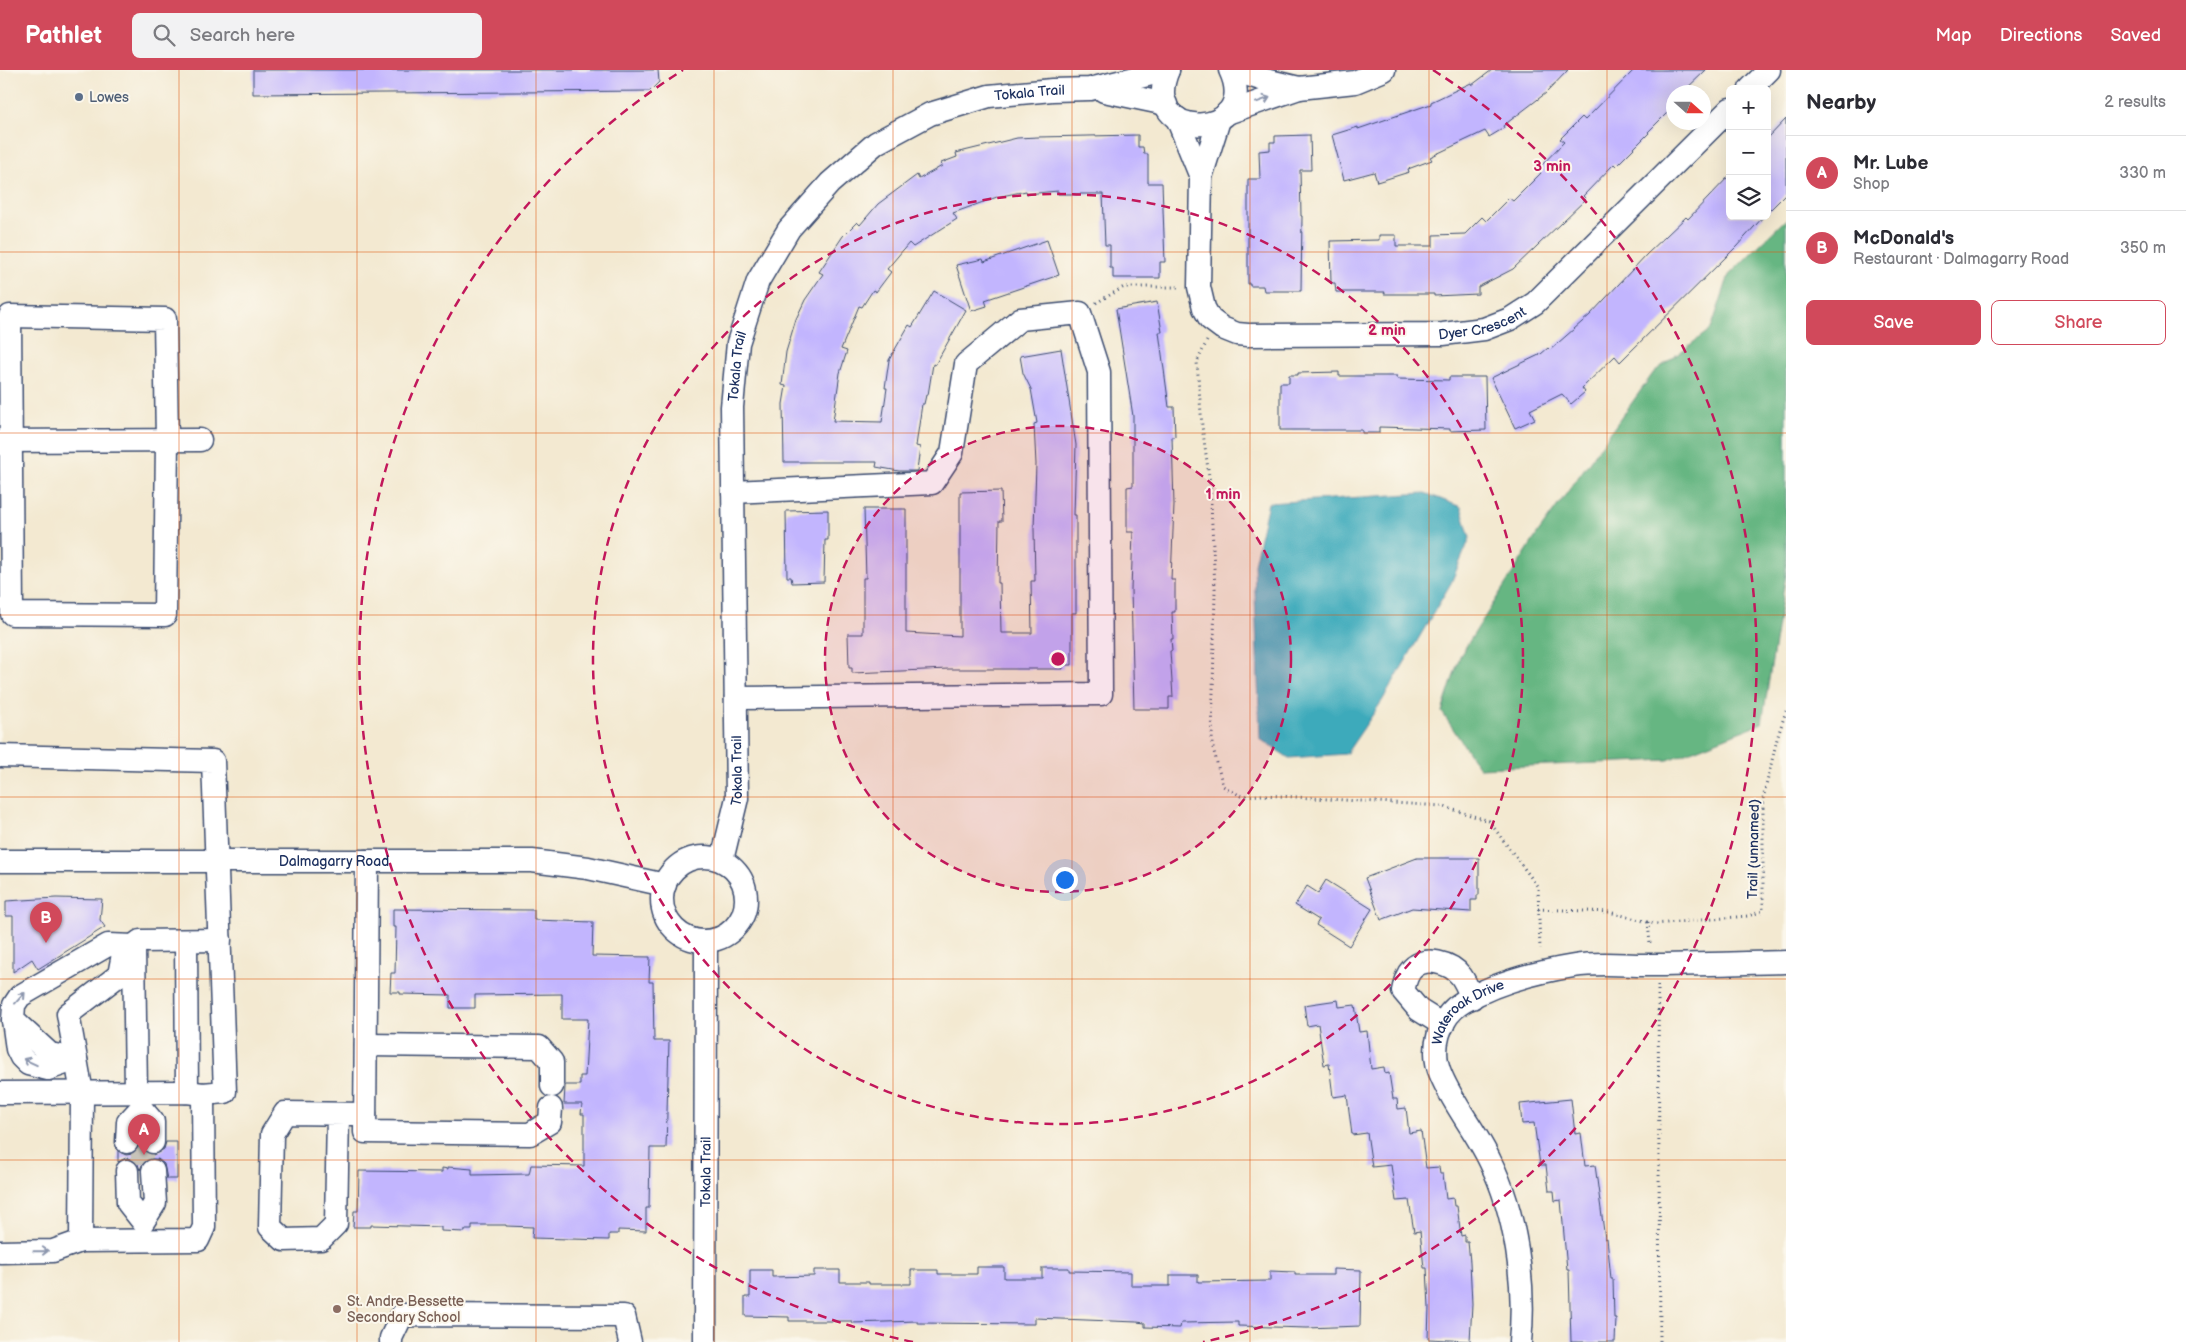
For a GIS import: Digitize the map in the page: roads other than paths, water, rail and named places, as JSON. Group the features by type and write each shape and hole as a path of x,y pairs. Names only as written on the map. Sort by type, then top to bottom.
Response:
{"street":[{"name":"Tokala Trail","path":"1090,89 1168,70"},
{"path":"1168,70 1164,81 1163,93 1201,177"},
{"path":"1201,177 1223,116 1233,103 1236,92 1231,70"},
{"path":"1231,70 1299,88"},
{"path":"1223,116 1299,88 1355,82 1384,70"},
{"path":"1754,85 1769,70"},
{"name":"Tokala Trail","path":"722,860 737,798 732,407 738,343 758,280 789,229 830,183 876,143 930,114 989,96 1052,90 1090,89 1139,97 1171,111 1187,124 1209,125 1223,116"},
{"name":"Dyer Crescent","path":"1201,177 1199,287 1204,308 1210,319 1216,323 1237,334 1248,335 1443,334 1484,328 1510,319 1541,297 1726,113"},
{"path":"733,492 932,483 952,453 966,364 1020,319 1080,313 1099,372 1101,694 736,698"},
{"path":"10,316 165,318 167,440 165,615 12,614 5,441 10,316"},
{"path":"5,441 200,440"},
{"path":"0,756 213,761 225,1092 139,1098 82,1093 0,1093"},
{"path":"708,856 722,860 733,868 742,879 746,893 746,907 741,920 732,931 720,938 706,941 693,940 680,934 670,924 663,905 665,885 676,868 694,858 708,856"},
{"name":"Dalmagarry Road","path":"0,861 532,861 588,868 665,885"},
{"path":"366,861 365,1132 530,1134 550,1122 552,1062 539,1047 366,1045"},
{"path":"81,1241 82,1093 68,1014 119,975 123,954 140,941 220,940"},
{"path":"0,1252 53,1251 81,1241 143,1232 198,1240 204,1227 186,941"},
{"name":"Tokala Trail","path":"705,1342 706,941"},
{"path":"76,1059 50,1054 13,1020 14,1006 20,996 108,945 134,946"},
{"path":"134,946 139,1098 153,1122 141,1142"},
{"path":"1443,1025 1419,1010 1403,991 1412,968 1424,962 1437,962 1450,966 1461,976 1472,998"},
{"name":"Wateroak Drive","path":"1520,1342 1522,1323 1519,1274 1511,1218 1490,1161 1440,1074 1435,1050 1438,1031 1461,1003 1514,980 1576,965 1786,962"},
{"path":"338,1114 336,1224 321,1239 284,1240 270,1227 272,1134 285,1113 366,1114"},
{"path":"141,1171 128,1203 143,1232"},
{"path":"391,1342 391,1338 402,1315 624,1316 630,1342"}],"water":[{"path":"1425,493 1461,507 1470,538 1451,583 1382,701 1346,754 1289,758 1260,739 1254,564 1268,503"}],"tunnel":[{"path":"142,1142 142,1171"}],"place":[{"name":"Lowes","path":"79,97"},
{"name":"McDonald's","path":"46,943"},
{"name":"Mr. Lube","path":"144,1155"},
{"name":"St. Andre Bessette Secondary School","path":"337,1309"}]}
